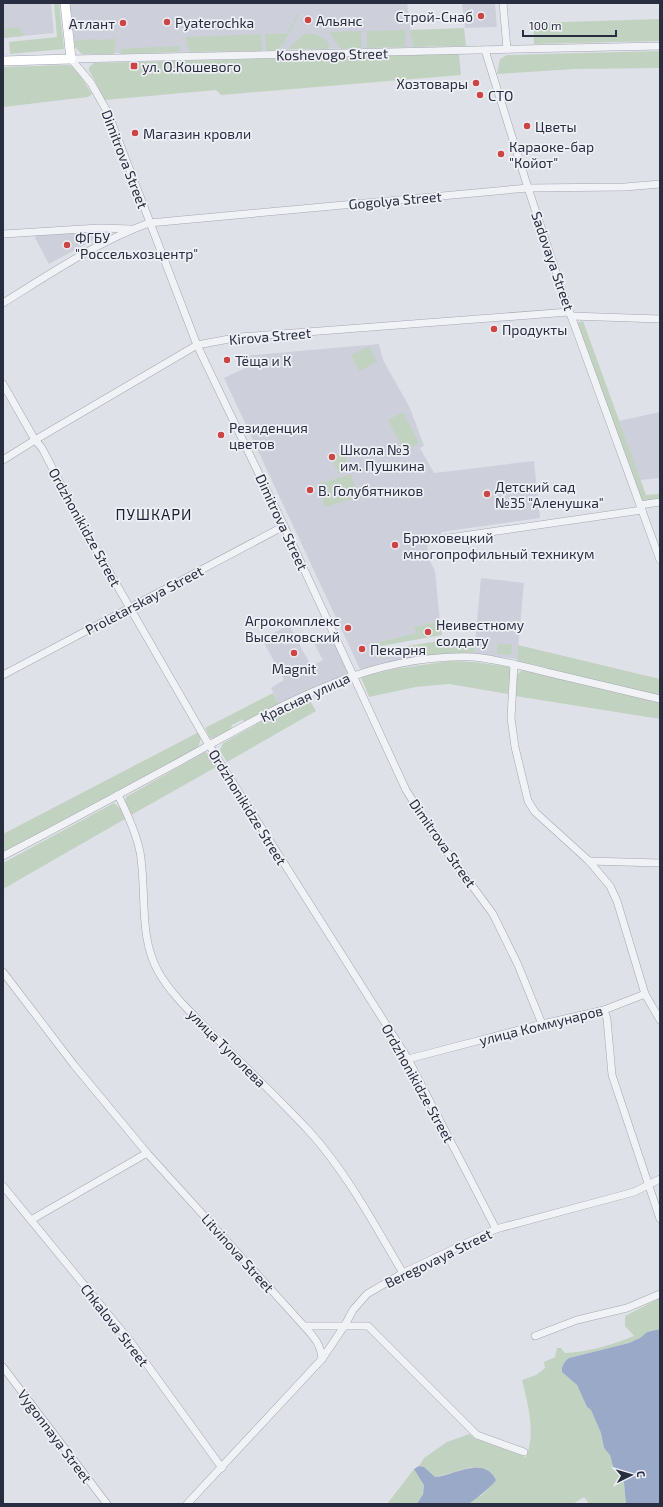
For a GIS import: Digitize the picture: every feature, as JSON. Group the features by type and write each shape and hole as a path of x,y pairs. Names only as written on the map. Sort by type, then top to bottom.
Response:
{"main road":[{"path":"65,3 71,59"},
{"name":"Koshevogo Street","path":"3,61 71,59"}],"street":[{"path":"503,3 507,50"},
{"name":"Koshevogo Street","path":"71,59 660,46"},
{"name":"Sadovaya Street","path":"485,50 528,188 570,314 660,560"},
{"name":"Dimitrova Street","path":"71,59 91,83 108,113 197,345 354,674 413,804 432,833 483,899 500,927 518,965 542,1024"},
{"name":"Gogolya Street","path":"3,303 72,260 131,229 149,223 528,188 625,187 660,184"},
{"name":"Gogolya Street","path":"3,234 99,228 131,229"},
{"name":"Kirova Street","path":"3,460 197,345 240,337 570,314 660,319"},
{"name":"Ordzhonikidze Street","path":"3,384 35,440 42,448 77,516 209,745 408,1059 496,1229"},
{"path":"442,539 641,508 660,502"},
{"name":"Proletarskaya Street","path":"3,676 284,526"},
{"name":"Красная улица","path":"3,856 294,700 354,674 389,666 447,658 480,658 514,664 660,699"},
{"path":"514,664 511,718 526,794 535,812 589,861 604,877 614,893 645,994 660,1020"},
{"name":"улица Туполева","path":"118,795 132,826 140,852 147,936 151,955 159,973 191,1013 282,1103 323,1149 352,1188 403,1273"},
{"path":"589,861 660,863"},
{"name":"Litvinova Street","path":"3,972 74,1065 148,1153 316,1340 322,1359"},
{"name":"улица Коммунаров","path":"408,1059 542,1024 604,1010 645,994"},
{"path":"604,1010 608,1026 612,1075 650,1185 660,1219"},
{"path":"31,1220 148,1153"},
{"name":"Beregovaya Street","path":"187,1504 322,1359 345,1325 353,1310 367,1294 403,1273 496,1229 634,1192 660,1180"},
{"name":"Chkalova Street","path":"3,1186 130,1341 222,1468"},
{"path":"535,1336 577,1320 628,1308 660,1294"},
{"path":"304,1326 365,1324 477,1435 524,1452"},
{"name":"Vygonnaya Street","path":"3,1367 107,1504"}],"shaded area":[{"path":"3,3 51,3 54,33 3,38"},
{"path":"70,3 407,3 413,47 82,54 75,47"},
{"path":"462,3 495,3 497,27 465,28"},
{"path":"95,230 99,237 49,264 33,234"},
{"path":"379,344 383,360 410,408 424,446 420,448 434,473 534,461 540,518 441,532 442,541 427,544 429,559 435,571 440,621 415,627 416,633 374,643 380,658 418,652 419,658 360,669 224,378 247,367 242,356"},
{"path":"660,412 660,478 640,480 619,421"},
{"name":"Брюховецкий многопрофильный техникум","path":"481,578 524,583 517,659 474,654"},
{"path":"289,625 311,666 323,660 314,643 332,634 350,672 279,704 271,688 284,680 262,639"}],"green space":[{"path":"54,3 59,3 64,49 10,54 9,42 57,37"},
{"path":"297,14 299,14 285,41 278,50 266,51 265,34 287,34"},
{"path":"660,19 660,41 534,44 533,23"},
{"path":"19,27 24,36 3,38 3,29"},
{"path":"464,28 466,46 413,47 410,30"},
{"path":"406,30 405,47 367,48 367,31"},
{"path":"361,31 362,48 341,49 329,32"},
{"path":"261,34 262,51 191,52 187,47 186,37"},
{"path":"304,34 311,34 321,37 329,44 328,49 288,49"},
{"path":"116,39 114,54 82,54 75,47 74,41"},
{"path":"179,46 180,52 121,54 120,49"},
{"path":"660,51 660,68 575,69 497,74 500,59 507,55"},
{"path":"459,54 461,75 221,95 216,90 105,100 89,70 89,67 94,63"},
{"path":"68,65 75,68 92,94 88,97 3,107 3,67"},
{"path":"583,321 646,495 660,494 660,500 641,503 577,323"},
{"path":"369,346 377,362 359,371 351,355"},
{"path":"403,412 419,443 404,451 388,420"},
{"path":"343,452 351,467 339,474 331,458"},
{"path":"351,474 358,497 325,507 318,484"},
{"path":"440,621 442,635 375,647 374,643 416,633 414,627"},
{"path":"438,641 475,644 474,654 441,654 419,658 418,652 380,658 378,651"},
{"path":"498,643 512,645 511,655 497,654"},
{"path":"518,645 660,679 660,696 519,662 517,659"},
{"path":"450,661 475,662 509,667 511,672 508,694 449,684 416,687 369,697 361,677 394,669"},
{"path":"522,670 660,703 660,719 515,696 517,675"},
{"path":"273,693 279,704 247,722 242,720 232,725 231,730 214,739 210,738 205,728"},
{"path":"309,699 316,711 227,762 220,751 223,743 280,711 285,711"},
{"path":"199,732 201,738 198,748 3,852 3,834"},
{"path":"205,752 211,755 218,766 131,815 125,802 126,797"},
{"path":"114,803 121,809 125,819 3,889 3,863"},
{"path":"660,1298 660,1329 647,1332 640,1338 629,1343 569,1358 562,1368 562,1372 577,1385 587,1407 591,1410 601,1433 604,1448 610,1455 614,1470 622,1478 624,1483 626,1504 589,1504 584,1497 573,1504 461,1504 482,1495 488,1489 472,1467 435,1477 424,1467 419,1466 424,1458 447,1442 469,1434 476,1439 526,1457 529,1448 531,1429 529,1409 522,1380 536,1375 545,1368 544,1362 555,1357 557,1348 561,1348 565,1353 591,1350 634,1336 625,1326 625,1316"},
{"path":"414,1469 424,1482 424,1488 417,1504 387,1504"}],"water":[{"path":"660,1329 660,1504 626,1504 624,1483 622,1478 614,1470 610,1455 604,1448 601,1433 591,1410 587,1407 577,1385 562,1372 562,1368 569,1358 629,1343 640,1338 647,1332"},
{"path":"419,1466 424,1467 435,1477 468,1469 484,1469 491,1473 496,1480 483,1493 468,1504 417,1504 423,1494 424,1485 414,1469"}],"place":[{"name":"Строй-Снаб","path":"481,16"},
{"name":"Альянс","path":"308,20"},
{"name":"Pyaterochka","path":"167,22"},
{"name":"Атлант","path":"123,23"},
{"name":"ул. О.Кошевого","path":"134,66"},
{"name":"Хозтовары","path":"476,83"},
{"name":"СТО","path":"480,95"},
{"name":"Цветы","path":"527,126"},
{"name":"Магазин кровли","path":"135,133"},
{"name":"Караоке-бар \"Койот\"","path":"501,154"},
{"name":"ФГБУ \"Россельхозцентр\"","path":"67,245"},
{"name":"Продукты","path":"494,329"},
{"name":"Тёща и К","path":"227,360"},
{"name":"Резиденция цветов","path":"221,435"},
{"name":"Школа №3 им. Пушкина","path":"332,457"},
{"name":"В. Голубятников","path":"310,490"},
{"name":"Детский сад №35 \"Аленушка\"","path":"487,494"},
{"name":"Брюховецкий многопрофильный техникум","path":"395,545"},
{"name":"Агрокомплекс Выселковский","path":"348,628"},
{"name":"Неивестному солдату","path":"428,632"},
{"name":"Пекарня","path":"362,649"},
{"name":"Magnit","path":"294,653"}],"district":[{"name":"ПУШКАРИ","path":"154,514"}]}
